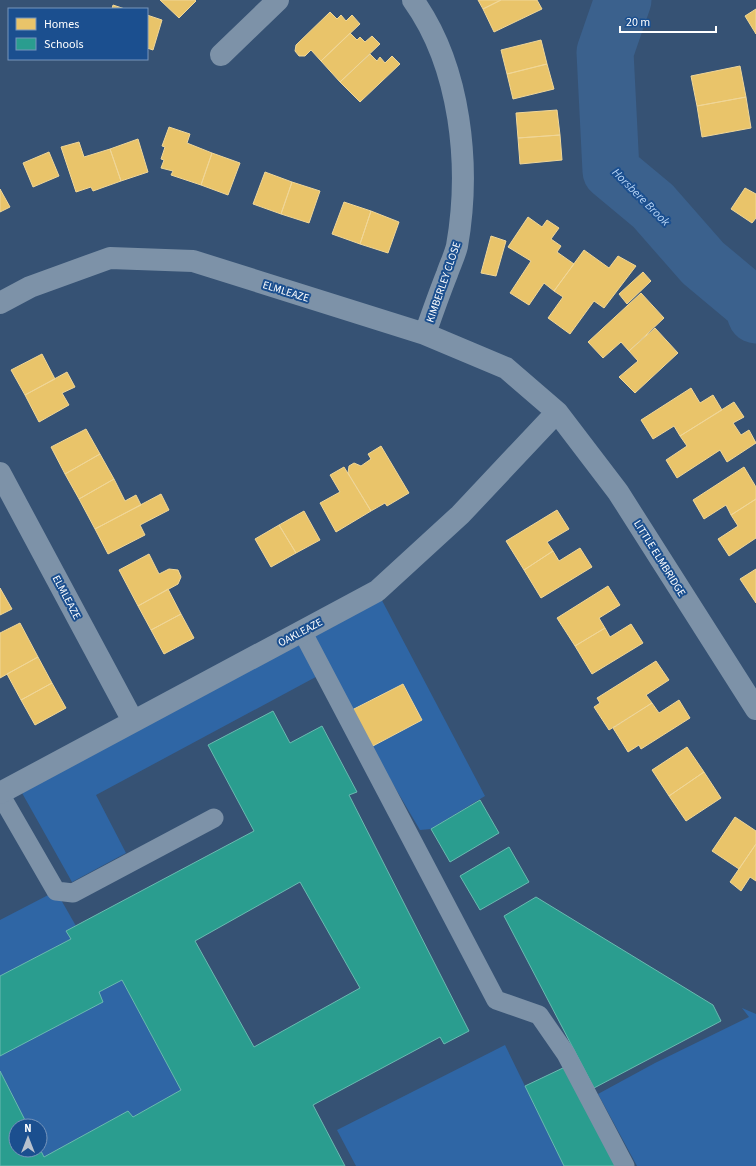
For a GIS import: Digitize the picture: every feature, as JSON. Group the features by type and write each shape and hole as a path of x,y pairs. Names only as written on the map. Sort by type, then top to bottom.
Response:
{"street":[{"path":"221,55 278,0"},
{"name":"KIMBERLEY CLOSE","path":"413,0 426,18 447,70 460,128 464,186 457,247 425,334"},
{"name":"ELMLEAZE","path":"0,303 30,286 110,258 193,262 425,334 506,368 557,412"},
{"name":"OAKLEAZE","path":"0,794 133,721 377,591 460,515 557,412"},
{"name":"LITTLE ELMBRIDGE","path":"557,412 618,492 756,709"},
{"name":"ELMLEAZE","path":"0,473 133,721"}],"lane":[{"path":"302,631 496,1000 539,1015 566,1054 625,1166"},
{"path":"0,794 56,891 73,893 214,818"}],"shaded area":[{"path":"377,591 485,796 431,829 420,830 371,747 422,720 403,684 346,713 325,672 96,795 126,853 72,882 17,784"},
{"path":"56,891 76,926 66,931 71,939 0,976 0,920"},
{"path":"122,980 181,1090 133,1117 128,1111 48,1155 48,1118 24,1118 0,1071 0,1056 99,992"},
{"path":"742,1008 756,1014 756,1166 637,1166 598,1094 655,1063 749,1017"},
{"path":"505,1045 564,1166 356,1166 337,1130"}],"building: Homes":[{"path":"160,0 195,0 196,1 179,18"},
{"path":"478,0 501,0 483,9"},
{"path":"501,0 537,0 542,9 494,32 483,9"},
{"path":"113,5 122,8 112,8"},
{"path":"756,9 756,34 745,16"},
{"path":"330,12 337,19 341,15 346,21 352,15 360,24 321,61 311,50 305,56 299,56 295,51 296,45"},
{"path":"148,15 162,20 153,50 148,48"},
{"path":"350,33 357,40 360,37 365,42 372,36 380,44 340,82 321,61"},
{"path":"541,40 547,64 507,74 501,50"},
{"path":"370,54 377,61 380,57 385,63 392,56 400,64 360,102 340,82"},
{"path":"547,64 554,89 513,99 507,74"},
{"path":"740,66 746,97 697,106 691,76"},
{"path":"746,97 751,128 702,137 697,106"},
{"path":"557,110 560,135 518,138 516,113"},
{"path":"169,127 190,134 187,143 212,153 201,185 171,175 173,171 161,168 164,160 161,159 165,147 162,146"},
{"path":"560,135 562,160 520,164 518,138"},
{"path":"138,139 148,172 121,181 110,149"},
{"path":"79,142 84,157 110,149 121,181 93,191 91,187 76,192 61,147"},
{"path":"49,152 59,176 33,187 23,163"},
{"path":"212,153 240,163 228,195 201,185"},
{"path":"265,172 292,182 281,214 253,204"},
{"path":"292,182 320,191 309,223 281,214"},
{"path":"745,188 756,194 756,218 752,223 731,209"},
{"path":"0,189 10,207 0,212"},
{"path":"344,202 371,211 360,244 332,234"},
{"path":"371,211 399,222 388,253 360,244"},
{"path":"528,217 542,227 547,220 559,228 551,239 561,246 557,252 574,264 554,291 544,283 529,305 510,293 531,261 508,247"},
{"path":"491,236 506,241 496,276 481,273"},
{"path":"584,250 609,268 618,256 636,266 604,308 594,301 570,334 548,318 563,297 554,291"},
{"path":"643,272 651,281 627,304 619,294"},
{"path":"641,293 664,318 629,351 621,342 603,358 588,342"},
{"path":"655,328 678,353 635,393 619,377 638,361 629,351"},
{"path":"42,354 55,379 25,395 11,370"},
{"path":"67,372 75,387 62,393 69,405 39,422 25,395"},
{"path":"691,388 700,403 713,395 722,410 680,436 674,426 653,439 641,420"},
{"path":"734,402 744,417 733,423 741,435 749,430 756,443 727,462 720,450 677,478 666,460 687,446 680,436"},
{"path":"86,429 100,454 65,474 51,447"},
{"path":"381,446 409,493 387,506 385,503 371,511 348,473 349,466 354,463 361,466 371,459 368,454"},
{"path":"100,454 114,479 79,499 65,474"},
{"path":"344,467 371,511 336,532 320,503 340,492 330,475"},
{"path":"744,467 756,487 756,499 731,515 726,505 704,519 693,500"},
{"path":"114,479 125,501 136,495 141,505 95,529 79,499"},
{"path":"161,494 169,510 140,525 145,535 108,554 95,529"},
{"path":"756,499 756,538 729,556 718,539 738,526 731,515"},
{"path":"557,510 569,529 547,542 553,551 524,570 506,541"},
{"path":"304,511 320,540 296,553 279,525"},
{"path":"279,525 296,553 271,567 255,539"},
{"path":"580,548 592,567 541,598 524,570 553,551 559,561"},
{"path":"149,554 159,574 169,569 178,570 181,577 178,584 138,606 119,570"},
{"path":"756,569 756,603 740,579"},
{"path":"608,586 620,605 599,618 605,628 575,646 557,618"},
{"path":"0,588 12,609 0,615"},
{"path":"168,589 181,614 151,630 138,606"},
{"path":"181,614 194,638 164,654 151,630"},
{"path":"20,623 38,657 0,678 0,633"},
{"path":"631,624 643,643 592,674 575,646 605,628 610,637"},
{"path":"38,657 52,683 21,700 7,674"},
{"path":"656,661 669,680 646,695 652,703 609,730 594,707 600,703 597,698"},
{"path":"52,683 66,708 35,725 21,700"},
{"path":"403,684 422,720 371,747 352,710"},
{"path":"679,700 690,718 641,749 639,745 628,752 613,728 652,703 659,713"},
{"path":"687,747 704,772 669,796 652,770"},
{"path":"704,772 721,798 686,821 669,796"},
{"path":"735,817 756,831 756,844 739,869 712,851"},
{"path":"756,844 756,881 750,877 741,891 730,882"}],"building: Schools":[{"path":"273,711 290,743 322,726 357,792 349,795 469,1031 444,1044 440,1037 313,1105 345,1166 0,1166 0,1071 24,1118 8,1118 8,1158 48,1158 48,1155 128,1111 133,1117 181,1090 122,980 99,992 103,1002 0,1056 0,976 71,939 66,931 254,831 208,745","holes":["300,882 360,988 254,1047 195,941"]},
{"path":"480,800 499,833 450,862 431,829"},
{"path":"509,847 529,882 480,910 460,876"},
{"path":"536,897 713,1005 721,1021 594,1088 504,916"},
{"path":"565,1067 616,1166 564,1166 525,1086"}],"waterway":[{"name":"Horsbere Brook","path":"623,0 605,52 611,171 653,206 703,263 752,304 756,315"}]}
